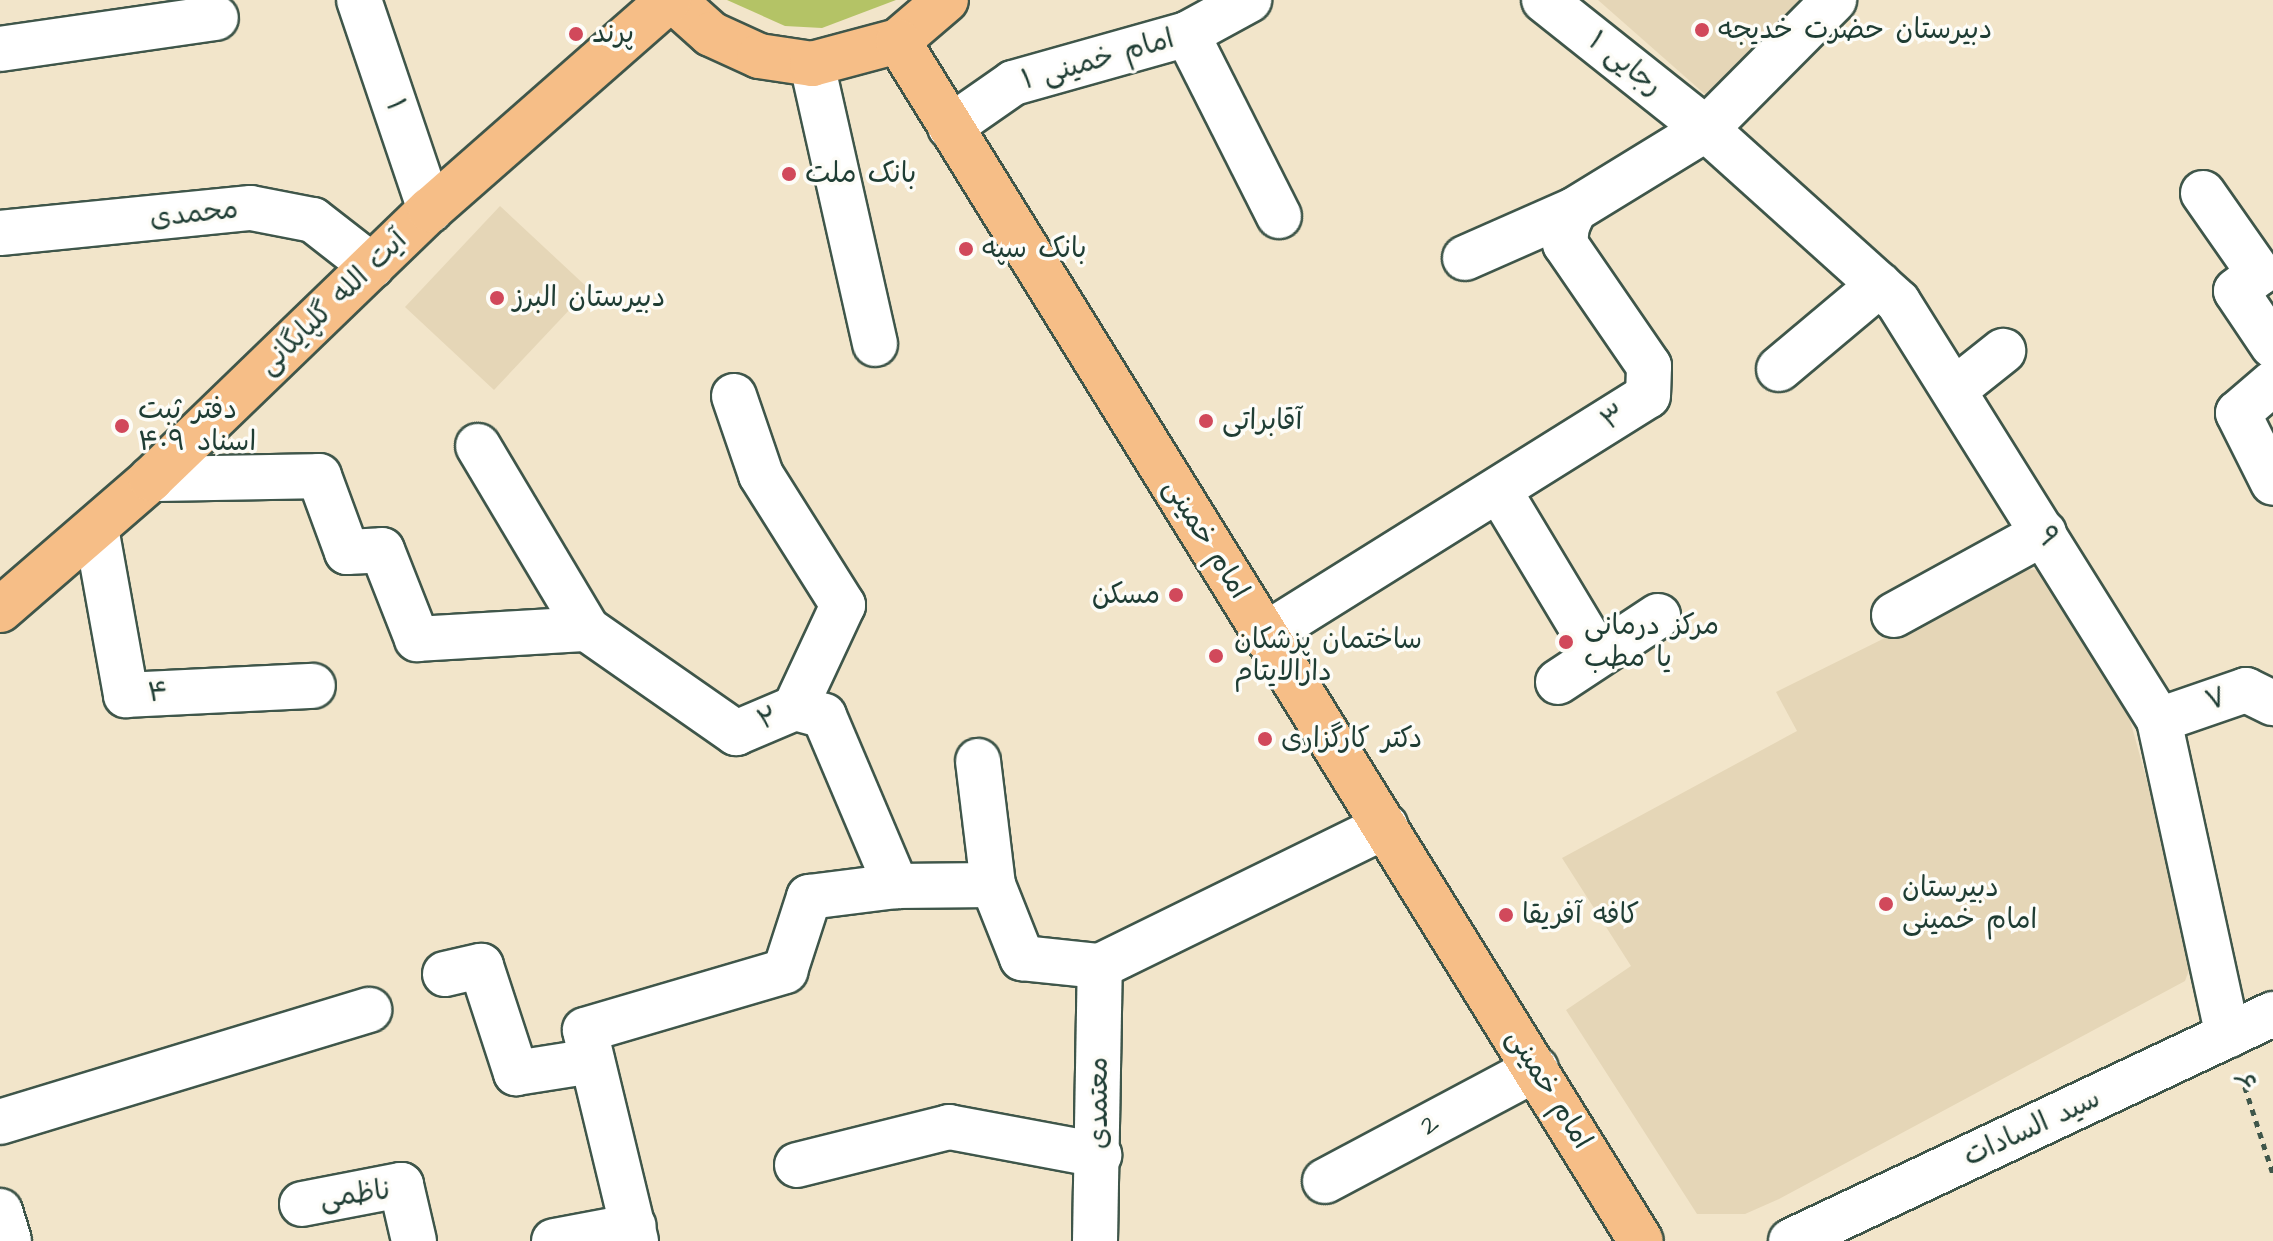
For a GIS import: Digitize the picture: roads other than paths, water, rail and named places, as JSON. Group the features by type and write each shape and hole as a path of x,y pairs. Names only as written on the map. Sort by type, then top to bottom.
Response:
{"main road":[{"name":"آیت الله گلپایگانی","path":"0,610 151,479 430,210 671,0"},
{"path":"671,0 711,34 759,56 812,64 898,41 946,0"},
{"name":"امام خمینی","path":"898,41 950,127 1164,448 1265,635 1641,1241"}],"street":[{"name":"۱","path":"359,0 430,210"},
{"name":"امام خمینی ۱","path":"950,127 1013,83 1187,34 1249,0"},
{"name":"رجایی ۱","path":"1544,0 1706,129"},
{"path":"1465,258 1574,210 1706,129 1834,0"},
{"path":"0,49 216,18"},
{"path":"1187,34 1279,216"},
{"path":"812,64 875,344"},
{"name":"۹","path":"1706,129 1879,285 1954,390 2159,720 2228,1036"},
{"path":"2203,193 2259,273 2236,291 2273,346"},
{"name":"محمدی","path":"0,233 251,208 313,220 372,266"},
{"name":"۳","path":"1265,635 1500,492 1648,396 1652,382 1649,366 1565,244 1574,210"},
{"path":"1779,369 1879,285"},
{"path":"1954,390 2003,351"},
{"path":"2273,383 2238,413 2273,483"},
{"path":"734,396 761,475 843,605 795,708"},
{"path":"151,479 319,476 347,552 382,550 417,639 587,629 478,446"},
{"path":"1500,492 1598,655"},
{"name":"۴","path":"96,528 126,695 313,686"},
{"path":"1894,615 2044,533"},
{"path":"1558,682 1658,616"},
{"name":"۲","path":"587,629 736,733 795,708 824,716 896,886"},
{"name":"۷","path":"2159,720 2264,691"},
{"path":"978,761 993,885 1022,958 1100,966 1386,826"},
{"path":"554,1241 635,1234 585,1030 785,971 809,897 896,886 993,885"},
{"path":"445,974 481,966 516,1073 592,1061"},
{"name":"معتمدی","path":"1095,1241 1099,1155 1100,966"},
{"path":"0,1122 369,1010"},
{"name":"سید السادات","path":"1791,1241 2273,1014"},
{"name":"2","path":"1325,1181 1536,1069"},
{"path":"797,1165 949,1127 1099,1155"},
{"name":"ناظمی","path":"302,1204 401,1185 414,1241"},
{"path":"0,1211 9,1241"}],"place":[{"name":"دبیرستان حضرت خدیجه","path":"1702,30"},
{"name":"پرند","path":"576,34"},
{"name":"بانک ملت","path":"789,174"},
{"name":"بانک سپه","path":"966,249"},
{"name":"دبیرستان البرز","path":"497,298"},
{"name":"آقابراتی","path":"1206,421"},
{"name":"دفتر ثبت اسناد ۴۰۹","path":"122,426"},
{"name":"مسکن","path":"1176,595"},
{"name":"مرکز درمانی یا مطب","path":"1566,642"},
{"name":"ساختمان پزشکان دارالایتام","path":"1216,656"},
{"name":"دکتر کارگزاری","path":"1265,739"},
{"name":"دبیرستان امام خمینی","path":"1886,904"},
{"name":"کافه آفریقا","path":"1506,915"}]}
